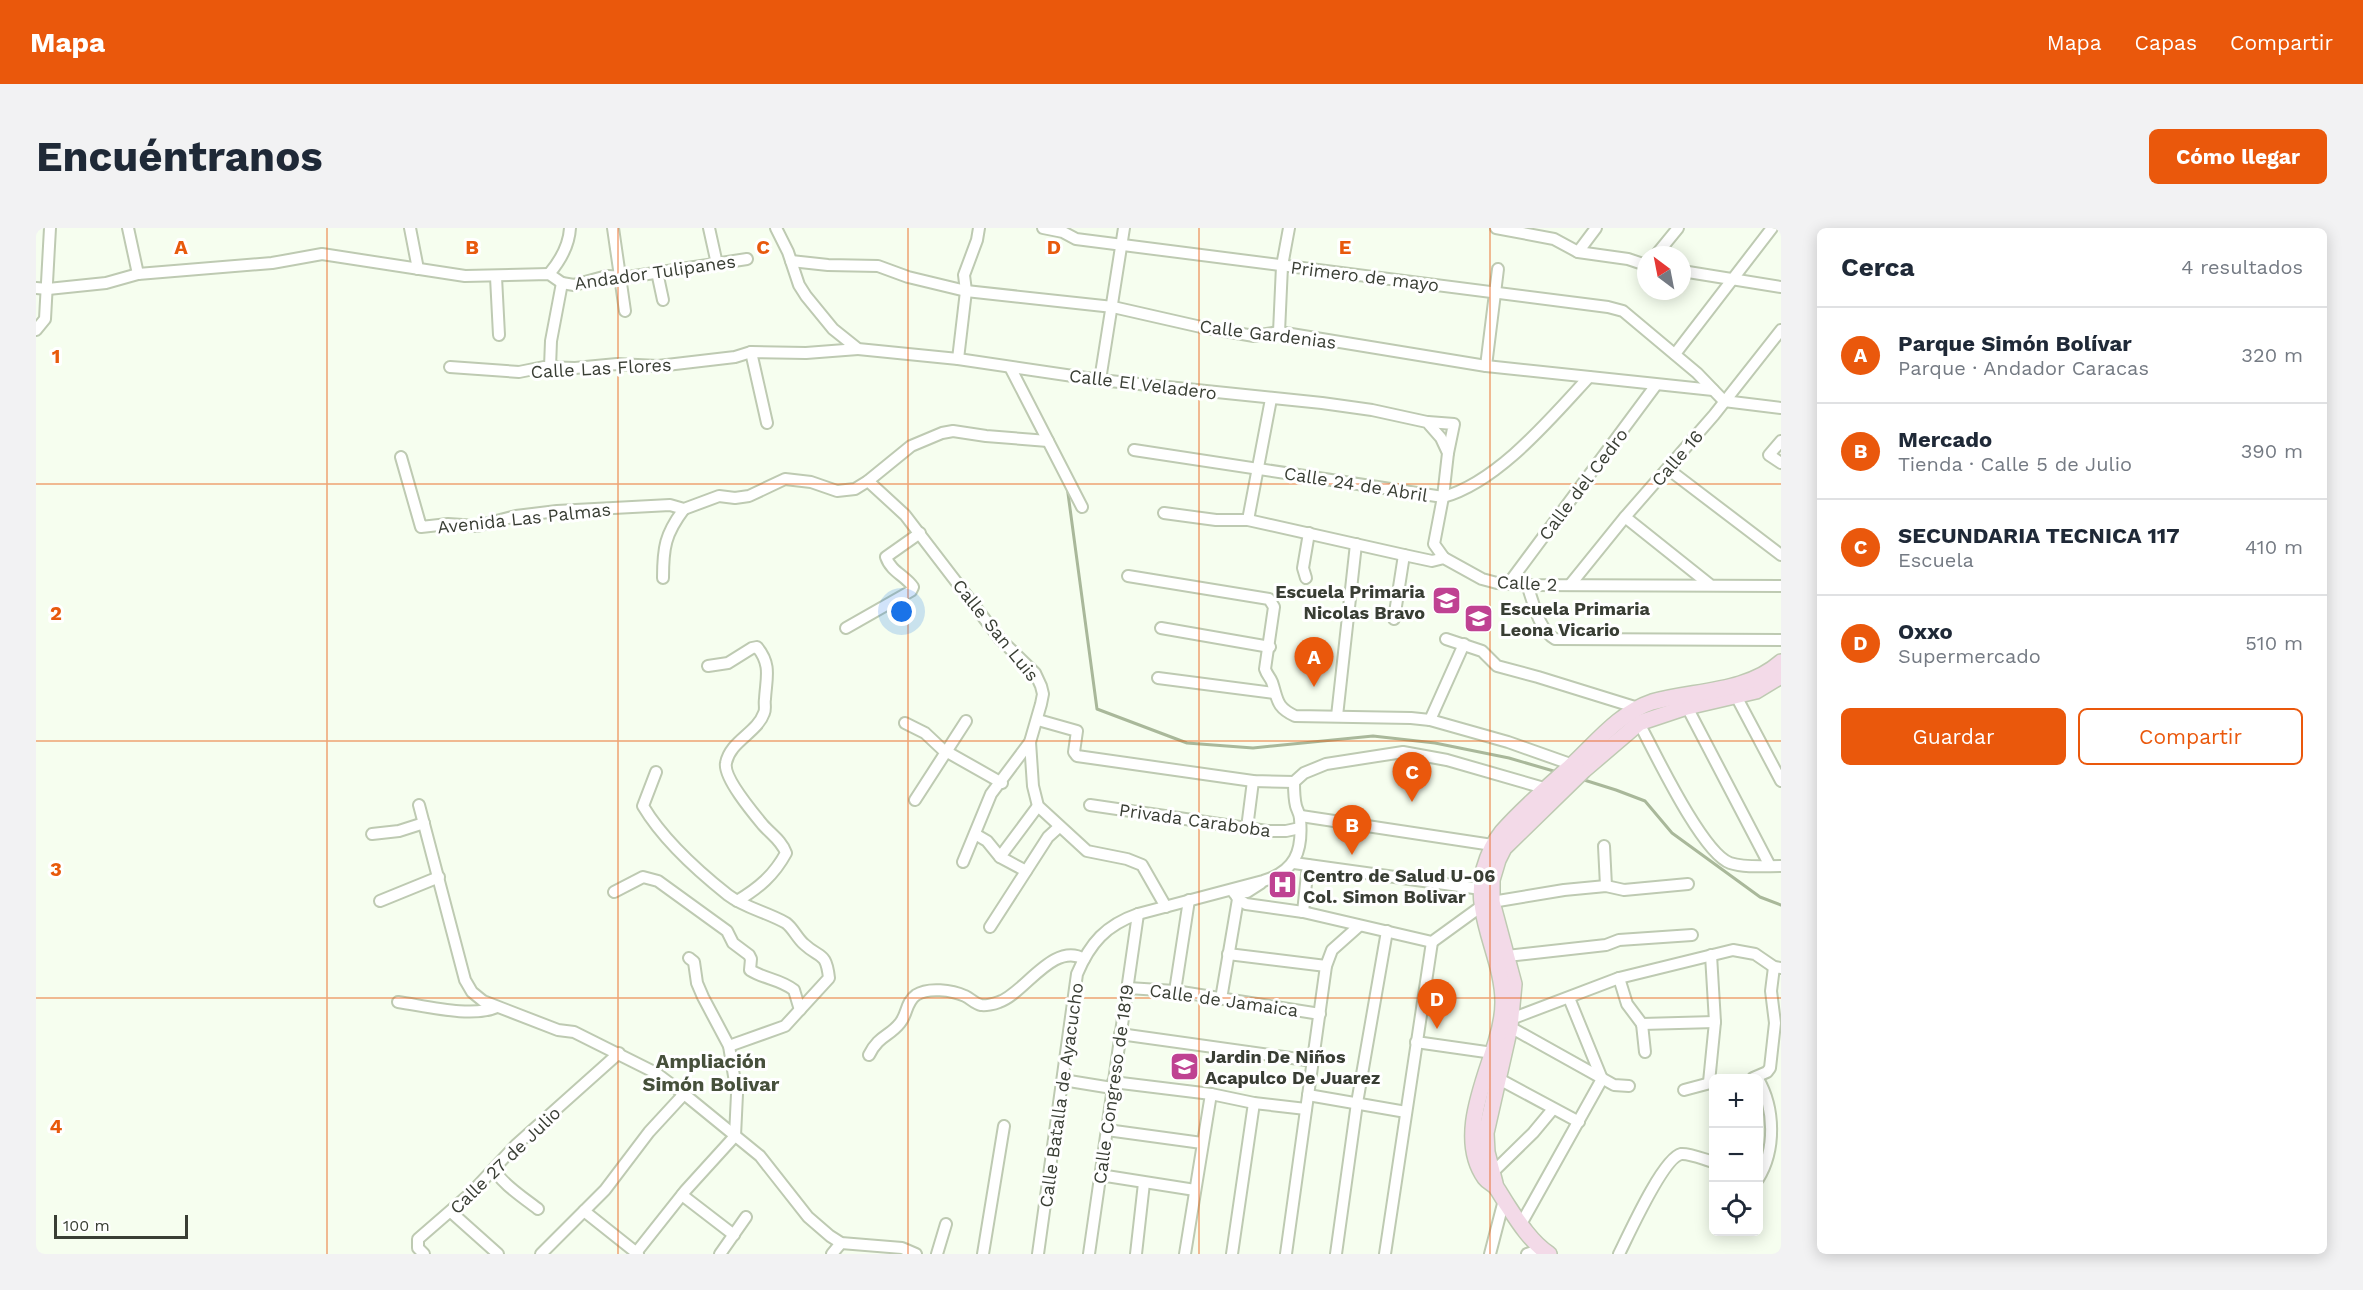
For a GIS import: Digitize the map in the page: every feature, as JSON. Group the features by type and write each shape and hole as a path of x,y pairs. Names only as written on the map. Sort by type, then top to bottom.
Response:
{"main road":[{"path":"1491,1179 1486,1133 1511,1023 1514,984 1507,956 1481,889 1488,854 1500,846 1553,791 1652,702 1750,681 1766,674 1781,674"},
{"path":"1638,716 1756,691 1781,674"},
{"path":"1500,846 1487,903 1487,930 1501,982 1503,1002 1501,1024 1473,1128 1477,1159 1539,1252"}],"street":[{"path":"36,330 45,319 50,228"},
{"path":"128,228 138,274"},
{"path":"410,228 418,269"},
{"path":"549,274 559,262 569,237 570,228"},
{"path":"613,228 625,311"},
{"path":"709,228 717,264"},
{"path":"776,228 800,285 817,311 833,329 858,349"},
{"path":"958,359 966,291 963,275 977,240 979,228"},
{"name":"Primero de mayo","path":"1044,228 1063,232 1076,239 1608,307 1623,311 1697,373 1724,401"},
{"path":"1100,380 1124,228"},
{"path":"1279,332 1282,266 1289,228"},
{"path":"1499,228 1554,239 1578,252 1637,262"},
{"path":"1578,252 1596,228"},
{"path":"1663,246 1678,228"},
{"path":"1675,354 1772,228"},
{"name":"Andador Tulipanes","path":"36,288 48,290 106,283 138,274 272,263 322,254 465,276 549,274 562,284 574,285 607,276 628,277 747,260"},
{"name":"Calle Gardenias","path":"791,261 828,265 878,266 908,277 966,291 1113,307 1201,327 1254,336 1279,332 1486,366 1713,390"},
{"path":"1486,366 1498,269"},
{"path":"657,272 663,300"},
{"path":"1691,273 1781,287"},
{"path":"496,277 499,334"},
{"path":"550,367 551,341 562,284"},
{"name":"Calle 16","path":"1570,585 1781,330"},
{"name":"Calle El Veladero","path":"751,352 806,353 858,349 958,359 1100,380 1372,410 1427,422 1454,424 1448,453"},
{"path":"751,352 767,423"},
{"name":"Calle Las Flores","path":"450,367 519,372 550,367 575,368 616,364 658,366 735,357 751,352"},
{"path":"1010,367 1082,507"},
{"name":"Calle 24 de Abril","path":"1134,450 1443,497 1468,488 1508,460 1536,434 1589,377"},
{"name":"Calle del Cedro","path":"1509,583 1656,385"},
{"path":"1248,520 1271,399"},
{"path":"1724,401 1781,408"},
{"path":"1427,422 1442,438 1448,453 1434,544 1444,558"},
{"path":"868,481 911,446 942,433 952,431 1048,441"},
{"path":"1781,441 1769,455 1781,464"},
{"name":"Avenida Las Palmas","path":"401,457 421,527 448,524 477,526 516,516 557,511 670,505 684,509 719,496 735,498 749,496 785,479 811,482 837,491 855,489 868,481"},
{"path":"1668,469 1781,555"},
{"name":"Calle San Luis","path":"868,481 888,498 920,533 1000,639 1035,673 1042,694 1038,720 1030,742 1002,783 991,794 963,862"},
{"path":"663,578 663,549 676,520 684,509"},
{"name":"Calle 2","path":"1164,513 1216,520 1248,520 1432,561 1444,558 1482,579 1497,583 1781,586"},
{"path":"1625,517 1709,584"},
{"path":"846,628 913,588 912,584 898,575 886,557 920,533"},
{"path":"1306,578 1303,568 1309,533"},
{"path":"1337,716 1356,544"},
{"path":"1394,619 1404,555"},
{"path":"1128,576 1269,598 1274,607 1265,669 1284,711 1295,717 1337,716 1430,720 1508,742 1578,768"},
{"path":"1527,585 1543,627 1547,634 1555,639 1781,640"},
{"path":"1161,628 1269,647"},
{"path":"1446,639 1482,651 1497,666 1538,677 1638,716 1689,816 1712,848 1728,862 1775,866"},
{"path":"1430,720 1464,644"},
{"path":"708,666 728,663 757,647 769,672 765,712 754,727 739,740 725,766 729,780 786,853 773,874 757,889 737,901"},
{"path":"1158,678 1274,693"},
{"path":"1736,696 1781,781"},
{"path":"1687,707 1775,866"},
{"path":"1038,720 1077,731 1074,755 1253,781 1294,782 1304,773 1326,764 1403,752 1447,760 1553,791"},
{"path":"915,800 966,721"},
{"path":"905,723 915,727 946,751 1002,783"},
{"path":"1030,742 1033,786 1038,806 1087,850 1127,859 1142,865 1166,907"},
{"path":"656,772 643,806 650,818 687,857 737,901 788,924 806,946 823,956 827,966 829,978 785,1026 729,1046"},
{"path":"1247,828 1253,781"},
{"path":"1294,782 1300,822 1298,850 1294,863 1481,889"},
{"path":"419,805 465,980 472,992 483,1001 497,1007 558,1030 574,1032 656,1073 766,1163 808,1217 841,1243 902,1248 915,1254"},
{"name":"Privada Caraboba","path":"1090,805 1247,828 1286,831 1300,822 1500,846"},
{"path":"1000,857 1038,806"},
{"path":"372,834 399,831 424,823"},
{"path":"990,927 1048,837 1059,826"},
{"path":"975,834 987,841 1000,857 1026,871"},
{"path":"1604,846 1606,886"},
{"name":"Calle Batalla de Ayacucho","path":"1038,1254 1077,974 1084,959 1106,930 1119,920 1189,900 1234,893 1276,876 1294,863"},
{"path":"1303,912 1308,865"},
{"path":"380,901 439,877"},
{"path":"614,892 643,877 658,881 727,931 733,943 751,958 750,970 758,975 782,982 795,990 800,1010"},
{"path":"1385,1254 1432,942 1487,903 1564,890 1606,886 1624,890 1688,884"},
{"path":"1234,893 1246,904 1303,912 1432,942"},
{"path":"1221,999 1234,893"},
{"path":"1175,991 1189,900"},
{"name":"Calle Congreso de 1819","path":"1089,1254 1138,914"},
{"path":"1287,1254 1326,966 1332,950 1359,926"},
{"path":"1336,1254 1357,1103 1388,932"},
{"path":"1507,956 1606,945 1619,940 1692,935"},
{"path":"1511,1023 1619,978 1733,950 1755,954 1777,967 1771,991 1775,1023 1774,1041 1760,1074"},
{"path":"1228,954 1326,966"},
{"path":"869,1055 875,1043 901,1022 909,1002 924,991 945,991 963,995 981,1005 1000,1002 1018,990 1033,975 1060,958 1077,955 1084,959"},
{"path":"1711,955 1715,1022 1712,1074"},
{"path":"584,1211 636,1254 682,1195 735,1136 737,1094 729,1046 703,997 697,983 694,962 689,958"},
{"path":"1619,978 1628,1005 1642,1024 1646,1052"},
{"name":"Calle de Jamaica","path":"1128,987 1175,991 1320,1014"},
{"path":"1569,998 1602,1079"},
{"path":"398,1002 470,1012 483,1012 497,1007"},
{"path":"1642,1024 1715,1022"},
{"path":"1511,1023 1602,1079 1614,1085 1629,1086"},
{"path":"1120,1034 1313,1061"},
{"path":"1416,1042 1493,1053"},
{"name":"Calle 27 de Julio","path":"424,1254 418,1248 417,1243 451,1212 516,1145 619,1053"},
{"path":"1499,1079 1579,1122"},
{"path":"1521,1224 1602,1079"},
{"path":"1063,1080 1211,1094 1254,1103 1306,1109"},
{"path":"1684,1090 1709,1083"},
{"path":"1763,1086 1771,1108 1771,1138 1763,1171"},
{"path":"541,1254 605,1190 648,1132 684,1094"},
{"path":"1185,1254 1211,1094"},
{"path":"1308,1095 1406,1112"},
{"path":"1232,1254 1254,1103"},
{"path":"1491,1179 1553,1109"},
{"path":"983,1254 1004,1126"},
{"path":"1107,1130 1202,1143"},
{"path":"1619,1254 1662,1172 1680,1154 1709,1161"},
{"path":"495,1168 495,1173 501,1179 538,1209"},
{"path":"1100,1174 1194,1190"},
{"path":"1136,1254 1144,1183"},
{"path":"682,1195 734,1235"},
{"path":"1490,1254 1504,1200"},
{"path":"451,1212 498,1254"},
{"path":"720,1254 746,1217"},
{"path":"937,1254 946,1224"},
{"path":"832,1254 841,1243"}],"waterway":[{"path":"1067,486 1097,709 1187,743 1253,748 1373,736 1435,743 1509,758 1557,772"},
{"path":"1581,779 1645,801 1672,833 1760,897 1781,905"}],"place":[{"name":"Escuela Primaria Nicolas Bravo","path":"1446,601"},
{"name":"Escuela Primaria Leona Vicario","path":"1479,618"},
{"name":"Parque Simón Bolívar","path":"1314,687"},
{"name":"SECUNDARIA TECNICA 117","path":"1412,802"},
{"name":"Mercado","path":"1352,855"},
{"name":"Centro de Salud U-06 Col. Simon Bolivar","path":"1282,885"},
{"name":"Oxxo","path":"1437,1029"},
{"name":"Jardin De Niños Acapulco De Juarez","path":"1184,1066"}],"district":[{"name":"Ampliación Simón Bolivar","path":"711,1072"}]}
